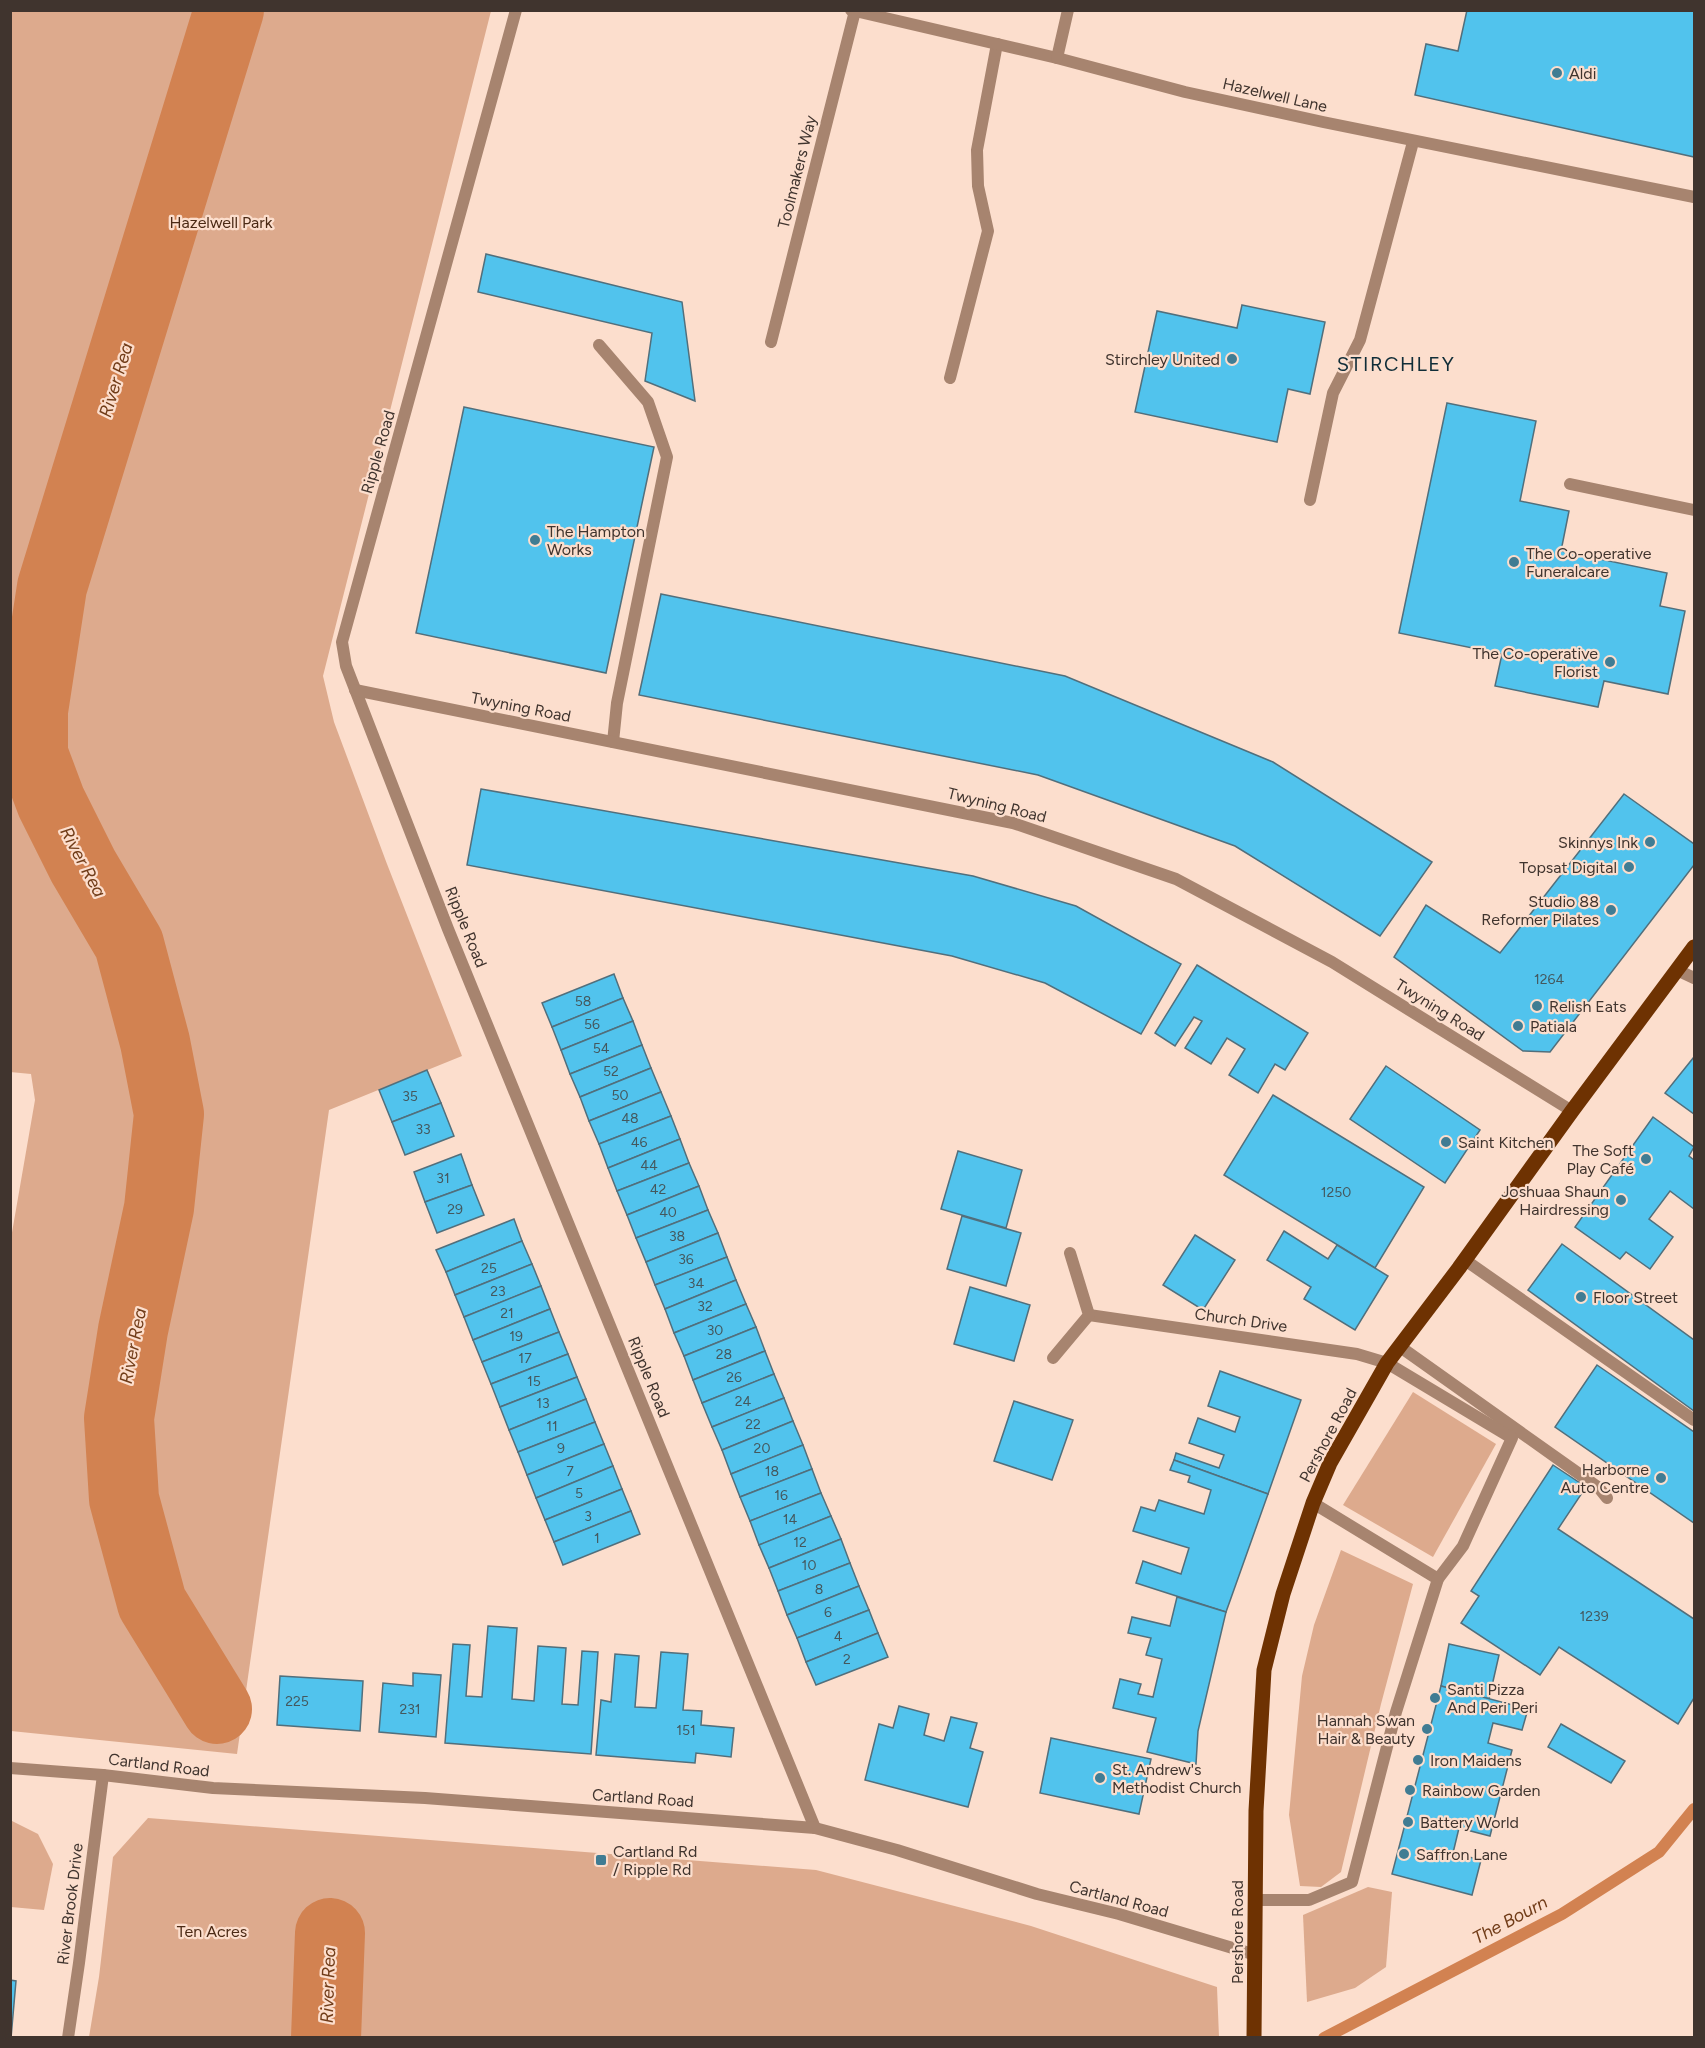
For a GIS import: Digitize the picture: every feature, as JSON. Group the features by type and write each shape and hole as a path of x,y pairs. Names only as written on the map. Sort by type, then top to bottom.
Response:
{"main road":[{"name":"Pershore Road","path":"1254,2035 1256,1811 1264,1670 1283,1594 1313,1503 1330,1463 1387,1363 1695,947"}],"street":[{"name":"Ripple Road","path":"516,10 342,642 346,666 440,908 815,1828"},
{"path":"1057,58 1068,10"},
{"name":"Hazelwell Lane","path":"853,11 1057,58 1185,92 1413,142 1695,196"},
{"name":"Toolmakers Way","path":"771,342 853,11"},
{"path":"950,378 988,231 978,186 977,150 997,44"},
{"path":"1310,500 1333,393 1360,340 1413,142"},
{"path":"599,345 648,402 667,457 617,703 613,742"},
{"path":"1570,484 1695,510"},
{"name":"Twyning Road","path":"356,690 1013,823 1176,879 1332,962 1572,1111"},
{"path":"1677,969 1695,978"},
{"path":"1053,1358 1089,1315 1070,1253"},
{"path":"1465,1260 1695,1420"},
{"name":"Church Drive","path":"1089,1315 1357,1354 1387,1363 1512,1438 1463,1546 1438,1579"},
{"path":"1399,1346 1590,1482 1607,1498"},
{"path":"1255,1900 1309,1900 1352,1882 1396,1712 1438,1579 1313,1503"},
{"name":"Cartland Road","path":"10,1767 213,1788 425,1798 815,1828 897,1850 1037,1894 1119,1914 1256,1955"},
{"name":"River Brook Drive","path":"68,2037 103,1775"}],"green space":[{"name":"Hazelwell Park","path":"11,11 491,11 323,676 334,722 462,1056 329,1110 237,1754 11,1731 10,1244 35,1100 31,1074 10,1072"},
{"path":"1413,1392 1496,1444 1433,1557 1343,1505"},
{"path":"1341,1550 1413,1584 1381,1704 1341,1872 1321,1887 1300,1886 1289,1815 1302,1676 1314,1625"},
{"name":"Ten Acres","path":"148,1818 816,1870 1031,1926 1217,1987 1219,2037 89,2037 99,1977 113,1857"},
{"path":"10,1820 38,1834 53,1864 44,1910 11,1907"},
{"path":"1368,1887 1392,1892 1386,1967 1355,1988 1307,2002 1303,1915"}],"building":[{"name":"Aldi","path":"1467,10 1694,10 1694,157 1415,95 1426,44 1458,51"},
{"path":"486,254 682,302 695,401 645,381 652,333 478,292"},
{"name":"Stirchley United","path":"1242,305 1325,322 1310,394 1288,389 1277,442 1135,412 1157,311 1237,328"},
{"name":"The Co-operative Funeralcare","path":"1447,403 1536,421 1520,501 1569,511 1561,551 1667,573 1660,606 1685,611 1668,694 1604,681 1598,707 1495,686 1502,654 1399,633"},
{"name":"The Hampton Works","path":"464,407 654,447 606,673 416,633"},
{"path":"661,594 1065,676 1273,762 1432,862 1380,936 1235,846 1038,775 639,695"},
{"path":"481,789 973,876 1076,906 1181,964 1141,1034 1045,983 952,956 467,865"},
{"path":"1624,794 1694,844 1694,865 1550,1052 1523,1051 1394,957 1426,905 1500,953"},
{"path":"1197,965 1308,1033 1285,1070 1275,1064 1258,1093 1229,1075 1245,1049 1227,1038 1211,1064 1185,1048 1202,1021 1194,1017 1175,1046 1155,1033"},
{"path":"614,974 623,998 552,1027 542,1003"},
{"path":"623,998 633,1021 561,1050 552,1027"},
{"path":"633,1021 642,1045 570,1074 561,1050"},
{"path":"642,1045 651,1068 580,1097 570,1074"},
{"path":"1694,1057 1694,1114 1665,1093"},
{"path":"1386,1066 1480,1130 1445,1183 1350,1119"},
{"path":"651,1068 661,1092 589,1121 580,1097"},
{"path":"427,1070 441,1103 392,1122 379,1090"},
{"path":"661,1092 671,1116 599,1144 589,1121"},
{"path":"1273,1095 1424,1187 1375,1268 1224,1175"},
{"path":"441,1103 454,1136 405,1155 392,1122"},
{"path":"671,1116 680,1139 608,1168 599,1144"},
{"path":"1653,1117 1694,1147 1689,1156 1694,1160 1694,1209 1670,1191 1649,1219 1673,1237 1650,1269 1626,1252 1620,1259 1575,1227"},
{"path":"680,1139 689,1163 617,1191 608,1168"},
{"path":"958,1151 1022,1170 1006,1228 941,1209"},
{"path":"461,1154 472,1185 425,1202 414,1172"},
{"path":"689,1163 699,1186 627,1215 617,1191"},
{"path":"472,1185 484,1215 437,1233 425,1202"},
{"path":"699,1186 708,1210 636,1238 627,1215"},
{"path":"708,1210 718,1233 646,1262 636,1238"},
{"path":"962,1216 1021,1233 1006,1286 947,1269"},
{"path":"514,1219 522,1241 446,1272 436,1250"},
{"path":"1284,1231 1328,1259 1337,1245 1388,1276 1355,1330 1304,1299 1311,1287 1267,1260"},
{"path":"718,1233 727,1257 655,1285 646,1262"},
{"path":"1195,1235 1235,1260 1203,1310 1163,1285"},
{"path":"522,1241 532,1264 455,1295 446,1272"},
{"path":"1562,1244 1694,1340 1694,1411 1528,1290"},
{"path":"727,1257 736,1280 665,1309 655,1285"},
{"path":"532,1264 541,1286 464,1317 455,1295"},
{"path":"736,1280 746,1304 674,1333 665,1309"},
{"path":"541,1286 550,1309 473,1340 464,1317"},
{"path":"970,1287 1030,1305 1014,1361 954,1344"},
{"path":"746,1304 756,1327 684,1356 674,1333"},
{"path":"550,1309 559,1332 482,1362 473,1340"},
{"path":"756,1327 765,1351 693,1380 684,1356"},
{"path":"559,1332 568,1354 491,1384 482,1362"},
{"path":"765,1351 774,1374 702,1403 693,1380"},
{"path":"568,1354 577,1377 500,1407 491,1384"},
{"name":"Harborne Auto Centre","path":"1597,1365 1694,1432 1694,1523 1555,1427"},
{"path":"1220,1371 1301,1400 1268,1494 1174,1460 1176,1453 1219,1468 1224,1455 1189,1443 1198,1418 1235,1432 1240,1417 1208,1406"},
{"path":"774,1374 784,1398 712,1427 702,1403"},
{"path":"577,1377 586,1399 509,1430 500,1407"},
{"path":"784,1398 793,1421 722,1450 712,1427"},
{"path":"586,1399 595,1422 518,1452 509,1430"},
{"path":"1014,1401 1073,1420 1052,1480 994,1461"},
{"path":"793,1421 803,1445 731,1474 722,1450"},
{"path":"595,1422 604,1444 527,1475 518,1452"},
{"path":"604,1444 613,1466 536,1498 527,1475"},
{"path":"803,1445 812,1469 740,1497 731,1474"},
{"path":"1174,1460 1268,1494 1226,1612 1136,1583 1143,1561 1181,1574 1189,1548 1133,1531 1141,1507 1155,1511 1159,1500 1204,1514 1211,1490 1188,1482 1190,1476 1170,1470"},
{"path":"1553,1465 1586,1487 1558,1529 1694,1619 1694,1698 1678,1724 1559,1647 1540,1675 1461,1623 1479,1596 1471,1591"},
{"path":"613,1466 622,1489 545,1520 536,1498"},
{"path":"812,1469 821,1493 750,1521 740,1497"},
{"path":"622,1489 631,1511 554,1542 545,1520"},
{"path":"821,1493 831,1516 759,1545 750,1521"},
{"path":"631,1511 640,1534 563,1565 554,1542"},
{"path":"831,1516 841,1539 769,1568 759,1545"},
{"path":"841,1539 850,1563 778,1591 769,1568"},
{"path":"850,1563 859,1586 787,1615 778,1591"},
{"path":"859,1586 869,1610 797,1638 787,1615"},
{"path":"1177,1597 1226,1612 1198,1731 1196,1764 1147,1752 1156,1718 1113,1708 1120,1679 1141,1684 1138,1694 1153,1697 1162,1659 1146,1655 1151,1638 1128,1633 1132,1617 1170,1626"},
{"path":"869,1610 878,1633 806,1662 797,1638"},
{"path":"488,1626 517,1628 512,1699 534,1701 538,1646 566,1648 562,1704 578,1705 582,1651 598,1652 591,1754 445,1743 453,1644 470,1645 466,1696 482,1697"},
{"path":"878,1633 888,1657 816,1685 806,1662"},
{"path":"1449,1644 1499,1655 1489,1699 1441,1686"},
{"path":"661,1652 688,1654 683,1710 702,1711 701,1725 734,1728 731,1757 696,1753 695,1763 596,1755 601,1700 611,1702 615,1654 639,1656 635,1707 656,1708"},
{"path":"413,1673 441,1675 436,1737 379,1732 383,1683 413,1686"},
{"path":"280,1676 363,1681 360,1731 277,1725"},
{"path":"1441,1686 1528,1709 1522,1730 1493,1723 1488,1743 1512,1750 1490,1836 1459,1828 1453,1853 1481,1860 1472,1895 1392,1874"},
{"path":"899,1706 929,1714 924,1735 944,1741 951,1717 977,1723 970,1748 983,1752 968,1807 865,1780 879,1724 893,1728"},
{"path":"1561,1724 1625,1761 1611,1783 1548,1747"},
{"path":"1051,1738 1151,1759 1139,1814 1040,1793"},
{"path":"10,1980 16,1981 11,2038 10,2038"}],"waterway":[{"name":"River Rea","path":"217,1709 152,1603 124,1499 119,1418 133,1330 159,1208 169,1114 155,1042 129,944 83,866 51,802 33,754 33,711 52,587 229,10"},
{"name":"The Bourn","path":"1324,2038 1562,1914 1659,1852 1694,1809"},
{"name":"River Rea","path":"326,2038 330,1933"}],"place":[{"name":"Aldi","path":"1557,73"},
{"name":"Stirchley United","path":"1232,359"},
{"name":"The Hampton Works","path":"535,540"},
{"name":"The Co-operative Funeralcare","path":"1514,562"},
{"name":"The Co-operative Florist","path":"1610,662"},
{"name":"Skinnys Ink","path":"1650,842"},
{"name":"Topsat Digital","path":"1629,867"},
{"name":"Studio 88 Reformer Pilates","path":"1611,910"},
{"name":"Relish Eats","path":"1537,1006"},
{"name":"Patiala","path":"1518,1026"},
{"name":"Saint Kitchen","path":"1446,1142"},
{"name":"The Soft Play Café","path":"1646,1159"},
{"name":"Joshuaa Shaun Hairdressing","path":"1621,1200"},
{"name":"Floor Street","path":"1581,1297"},
{"name":"Harborne Auto Centre","path":"1661,1478"},
{"name":"Santi Pizza And Peri Peri","path":"1435,1698"},
{"name":"Hannah Swan Hair & Beauty","path":"1427,1729"},
{"name":"Iron Maidens","path":"1418,1760"},
{"name":"St. Andrew's Methodist Church","path":"1100,1778"},
{"name":"Rainbow Garden","path":"1410,1790"},
{"name":"Battery World","path":"1408,1822"},
{"name":"Saffron Lane","path":"1404,1854"},
{"name":"Cartland Rd / Ripple Rd","path":"601,1860"}],"district":[{"name":"STIRCHLEY","path":"1396,364"}]}
